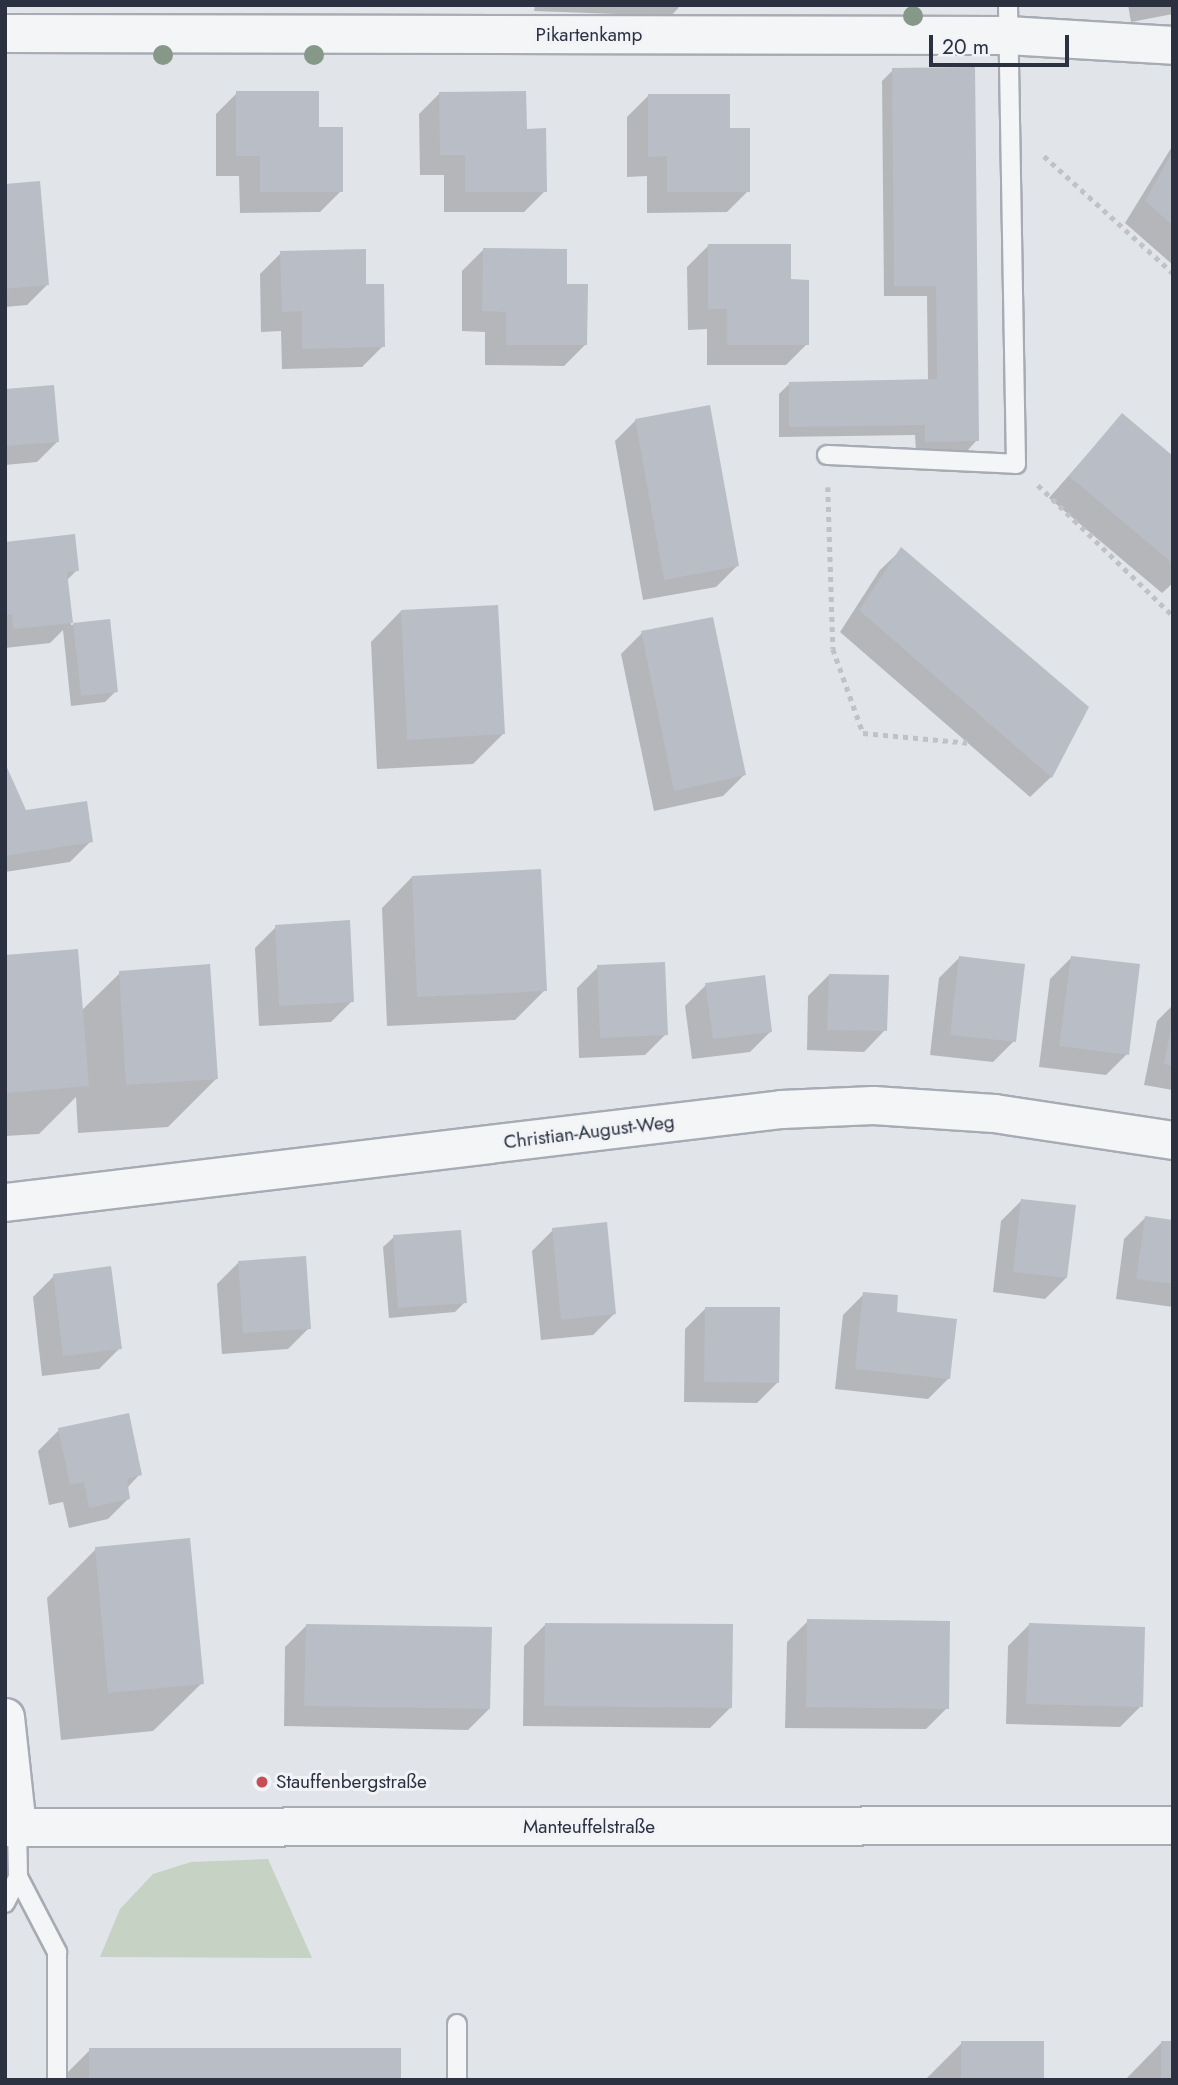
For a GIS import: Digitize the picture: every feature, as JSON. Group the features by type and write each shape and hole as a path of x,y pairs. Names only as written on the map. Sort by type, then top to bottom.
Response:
{"street":[{"name":"Pikartenkamp","path":"5,33 1008,20 1173,45"},
{"name":"Christian-August-Weg","path":"5,1202 781,1109 873,1105 994,1113 1173,1140"},
{"path":"5,1717 11,1827"},
{"name":"Manteuffelstraße","path":"11,1827 1173,1825"}],"lane":[{"path":"827,455 1016,464 1008,20"},
{"path":"11,1827 18,1877 57,1952 57,2080"},
{"path":"5,1903 18,1877"},
{"path":"457,2024 457,2080"}],"path":[{"path":"1009,124 1173,273"},
{"path":"827,455 834,649 863,733 971,743"},
{"path":"1016,464 1173,616"}],"green space":[{"path":"268,1859 312,1958 100,1957 120,1909 153,1874 191,1862"}],"building":[{"path":"975,67 979,441 925,442 925,425 789,427 789,382 937,379 936,286 894,286 892,68"},
{"path":"236,91 319,91 319,127 343,127 343,192 260,192 260,156 236,156"},
{"path":"526,91 527,129 546,128 547,192 465,192 465,155 440,155 439,92"},
{"path":"648,94 730,94 730,128 750,128 750,192 667,192 667,156 648,157"},
{"path":"1173,151 1173,226 1145,201"},
{"path":"40,181 49,285 5,289 5,184"},
{"path":"708,244 791,244 791,279 809,280 809,345 727,345 727,309 708,309"},
{"path":"483,248 567,249 567,284 588,284 587,345 506,345 506,312 482,311"},
{"path":"366,249 366,284 384,284 385,347 302,349 302,311 282,312 280,251"},
{"path":"54,385 59,442 5,446 5,389"},
{"path":"710,405 739,566 664,580 635,419"},
{"path":"1122,413 1173,456 1173,564 1069,476"},
{"path":"75,534 79,571 67,572 73,623 13,629 12,614 5,615 5,542"},
{"path":"901,547 1089,707 1052,778 859,610"},
{"path":"498,605 505,734 407,740 401,610"},
{"path":"713,617 746,775 674,791 641,631"},
{"path":"110,619 118,692 81,696 73,623"},
{"path":"5,763 26,810 87,801 93,842 5,856"},
{"path":"541,869 547,991 417,997 412,876"},
{"path":"350,920 354,1002 279,1006 275,925"},
{"path":"78,949 89,1086 5,1093 5,955"},
{"path":"959,956 1025,964 1016,1042 950,1035"},
{"path":"1071,956 1140,964 1129,1055 1059,1046"},
{"path":"665,962 668,1035 600,1038 597,965"},
{"path":"210,964 218,1079 126,1085 119,971"},
{"path":"829,974 889,975 887,1031 827,1030"},
{"path":"765,975 772,1032 713,1039 705,983"},
{"path":"1173,1027 1173,1066 1164,1064"},
{"path":"1021,1199 1076,1205 1067,1278 1013,1272"},
{"path":"1145,1216 1173,1220 1173,1284 1136,1279"},
{"path":"607,1222 616,1314 561,1320 552,1228"},
{"path":"461,1230 467,1303 398,1308 393,1235"},
{"path":"306,1256 311,1329 243,1333 238,1261"},
{"path":"111,1266 122,1349 63,1356 53,1274"},
{"path":"863,1292 898,1295 897,1312 957,1319 950,1379 855,1369"},
{"path":"705,1307 780,1307 779,1383 704,1382"},
{"path":"129,1413 142,1475 127,1479 130,1499 89,1508 84,1482 70,1485 58,1428"},
{"path":"190,1538 204,1684 108,1693 95,1547"},
{"path":"807,1619 950,1621 949,1709 806,1707"},
{"path":"545,1623 733,1624 732,1708 544,1706"},
{"path":"1029,1623 1145,1627 1143,1707 1026,1704"},
{"path":"306,1624 492,1627 490,1709 304,1706"},
{"path":"961,2041 1044,2041 1044,2080 961,2080"},
{"path":"1161,2041 1173,2041 1173,2080 1161,2080"},
{"path":"89,2048 401,2048 401,2080 89,2080"}],"place":[{"name":"Stauffenbergstraße","path":"262,1782"}]}
